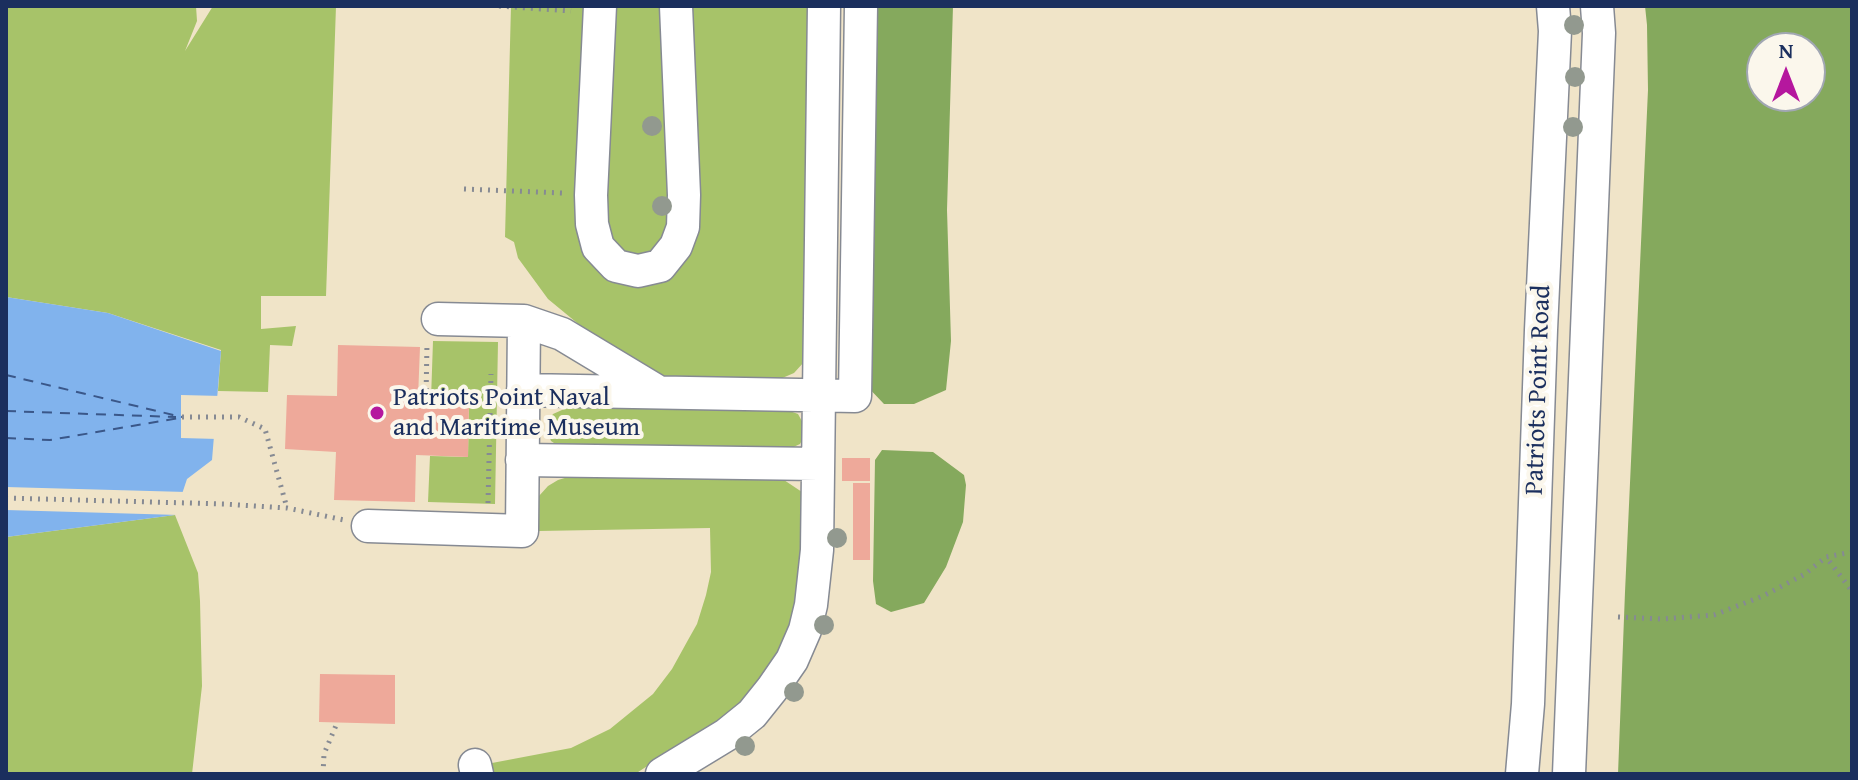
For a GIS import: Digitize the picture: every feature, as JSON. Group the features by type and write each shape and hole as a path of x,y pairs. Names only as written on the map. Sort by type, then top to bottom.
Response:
{"street":[{"path":"600,10 592,224 598,247 616,266 638,271 660,266 676,246 683,227 676,6"},
{"path":"662,774 726,735 752,714 792,660 805,630 811,605 817,550 824,6"},
{"path":"523,390 855,396 861,6"},
{"name":"Patriots Point Road","path":"1522,774 1528,704 1555,31 1553,6"},
{"name":"Patriots Point Road","path":"1569,774 1599,33 1597,6"},
{"path":"1546,219 1591,221"},
{"path":"433,327 524,321 562,334 657,392"},
{"path":"368,526 522,531 524,321"},
{"path":"522,460 818,464"}],"path":[{"path":"499,6 600,10"},
{"path":"464,189 591,195"},
{"path":"426,398 433,327"},
{"path":"487,529 491,370"},
{"path":"182,417 239,417 265,429 287,508"},
{"path":"6,498 287,508 368,526"},
{"path":"1618,617 1662,619 1714,615 1763,596 1805,574 1826,557 1852,552"},
{"path":"1826,557 1852,591"},
{"path":"323,774 324,754 337,723"}],"green space":[{"path":"6,6 196,6 197,21 185,51 213,6 336,6 326,296 261,296 261,329 296,326 292,346 270,345 268,392 218,391 221,350 108,313 6,297"},
{"path":"511,6 810,6 804,362 794,373 780,379 659,377 599,341 548,299 518,258 514,242 505,237"},
{"path":"871,6 953,6 947,210 951,341 946,390 914,404 884,404 863,382"},
{"path":"1645,6 1852,6 1852,774 1618,774 1648,90"},
{"path":"433,341 498,342 495,504 428,502 430,456 468,457 469,400 431,399"},
{"path":"571,406 787,410 798,414 805,435 800,444 787,450 560,447 551,441 548,422 553,414"},
{"path":"882,450 933,452 964,475 966,485 963,522 946,567 924,603 891,612 876,604 873,581 875,460"},
{"path":"568,477 781,478 802,492 803,580 786,637 764,679 732,711 635,774 492,774 492,763 571,748 610,729 653,694 672,669 697,624 706,595 711,572 710,528 538,531 539,496 548,486"},
{"path":"175,515 198,573 200,601 202,686 192,774 6,774 6,537"}],"water":[{"path":"6,297 108,313 221,351 212,460 187,479 175,515 6,537"}],"pier":[{"path":"181,395 222,396 218,439 181,438"},
{"path":"6,487 186,492 179,515 6,510"}],"building":[{"name":"Patriots Point Naval and Maritime Museum","path":"338,345 420,347 418,398 469,400 468,457 416,455 415,502 334,500 336,452 285,449 287,395 337,396"},
{"path":"842,458 870,458 870,481 842,481"},
{"path":"853,483 870,483 870,560 853,560"},
{"path":"320,674 395,675 395,724 319,722"}],"ferry route":[{"path":"6,375 182,417"},
{"path":"6,411 176,417"},
{"path":"6,438 50,440 179,418"}],"place":[{"name":"Patriots Point Naval and Maritime Museum","path":"377,413"}]}
